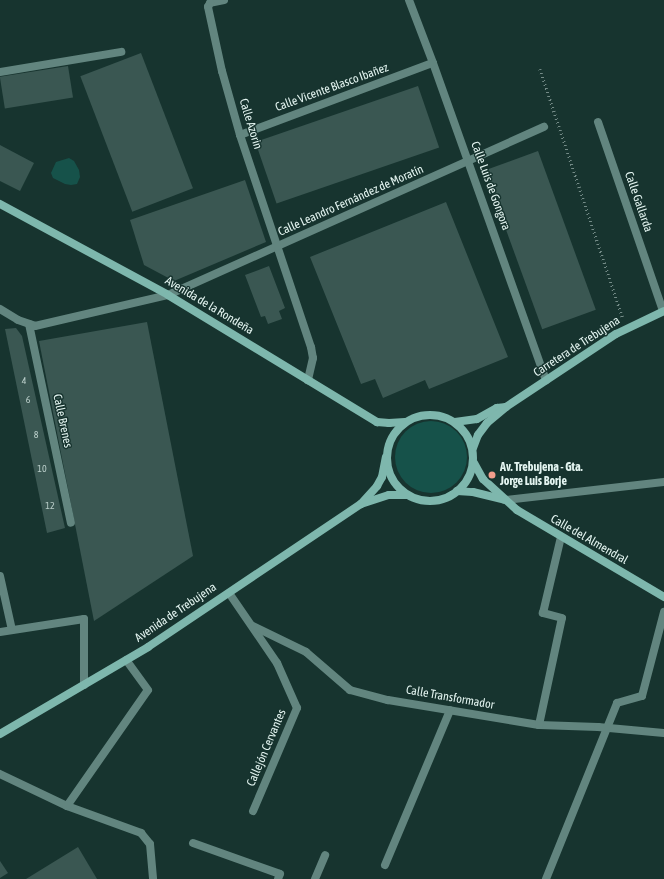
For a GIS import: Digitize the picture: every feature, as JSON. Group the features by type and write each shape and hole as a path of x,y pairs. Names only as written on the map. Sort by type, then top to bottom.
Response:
{"street":[{"name":"Calle Azorin","path":"224,0 210,3 208,7 222,71 240,135 311,347 312,358 308,380"},
{"name":"Calle Luis de Gongora","path":"409,0 433,63 546,380"},
{"path":"0,72 121,52"},
{"name":"Calle Vicente Blasco Ibañez","path":"240,135 433,63"},
{"name":"Calle Gallarda","path":"598,122 664,311"},
{"name":"Calle Leandro Fernández de Moratín","path":"29,324 35,326 168,295 544,127"},
{"name":"Avenida de la Rondeña","path":"0,204 168,295 377,422 405,422"},
{"path":"0,310 29,324"},
{"name":"Carretera de Trebujena","path":"473,448 478,435 487,423 506,407 626,329 664,311"},
{"name":"Calle Brenes","path":"29,324 71,523"},
{"name":"Carretera de Trebujena","path":"455,422 477,419 493,410 506,407"},
{"path":"430,414 444,416 455,422 466,434 473,448 474,463 470,476 463,486 457,491 441,500 428,502 415,499 407,495 395,484 388,471 386,457 388,444 395,431 405,422 417,416 430,414"},
{"name":"Avenida de Trebujena","path":"0,734 126,660 361,504 382,478 386,457"},
{"name":"Calle del Almendral","path":"474,463 483,479 517,510 664,597"},
{"path":"457,491 473,492 505,500 664,482"},
{"name":"Avenida de Trebujena","path":"361,504 389,496 407,495"},
{"path":"539,725 562,618 543,613 561,537"},
{"path":"0,576 12,630"},
{"name":"Callejón Cervantes","path":"229,593 277,663 297,708 253,811"},
{"path":"546,879 617,703 642,696 664,612"},
{"path":"0,632 84,619 84,685"},
{"name":"Calle Transformador","path":"253,626 306,652 350,690 388,700 539,725 607,728 664,733"},
{"path":"67,806 148,690 126,660"},
{"path":"385,865 450,710"},
{"path":"0,774 67,806 141,833 150,844 153,879"},
{"path":"193,843 280,874 278,879"},
{"path":"315,879 325,855"}],"path":[{"path":"540,69 626,329"}],"green space":[{"path":"69,158 74,161 79,170 80,177 77,184 65,184 53,178 51,173 56,162"},
{"path":"424,421 438,421 445,423 457,431 465,443 467,457 465,471 457,483 445,491 438,493 424,493 417,491 405,483 397,471 395,464 395,450 397,443 405,431 417,423"}],"building":[{"path":"141,53 193,188 132,212 80,76"},
{"path":"68,66 73,98 5,108 0,77"},
{"path":"418,86 439,147 277,203 255,142"},
{"path":"0,145 34,163 20,191 0,181"},
{"path":"538,151 596,310 542,329 484,170"},
{"path":"245,180 266,242 174,281 144,265 130,220"},
{"path":"446,202 508,357 429,389 425,380 383,398 375,379 361,384 310,257"},
{"path":"269,266 285,308 279,311 282,319 268,324 265,316 261,317 245,275"},
{"path":"147,322 193,556 94,621 39,341"},
{"path":"16,328 22,336 65,528 47,533 5,329"},
{"path":"78,847 97,879 26,879"},
{"path":"0,861 8,873 0,878"}],"place":[{"name":"Av. Trebujena - Gta. Jorge Luis Borje","path":"492,475"}]}
